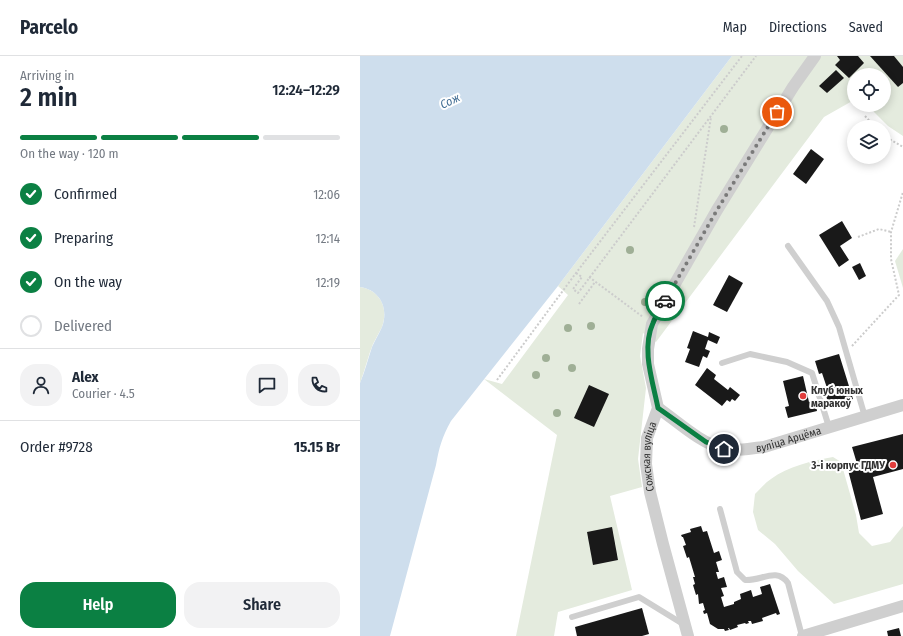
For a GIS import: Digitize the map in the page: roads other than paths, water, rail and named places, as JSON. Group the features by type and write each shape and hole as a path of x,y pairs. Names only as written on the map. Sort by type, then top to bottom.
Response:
{"street":[{"name":"Сожская вуліца","path":"686,630 650,492 646,464 647,438 658,408 648,364 648,349 652,324 717,210 792,87 815,56"},
{"name":"вуліца Арцёма","path":"658,408 706,442 724,449 744,449 764,447 903,405"},
{"path":"803,636 903,606"}],"lane":[{"path":"788,246 827,302 839,328 865,417"},
{"path":"722,363 750,354 787,362 812,373 829,428"},
{"path":"720,509 737,572 745,580 751,581 779,574 784,577 788,583 803,636"},
{"path":"572,617 639,597 686,630"}],"water":[{"name":"Сож","path":"360,56 732,56 558,286 451,421 445,432 440,448 390,636 360,636 360,383 372,347 382,327 384,313 378,296 367,289 360,287"}],"place":[{"name":"Клуб юных маракоў","path":"803,396"},
{"name":"3-і корпус ГДМУ","path":"893,465"}]}
